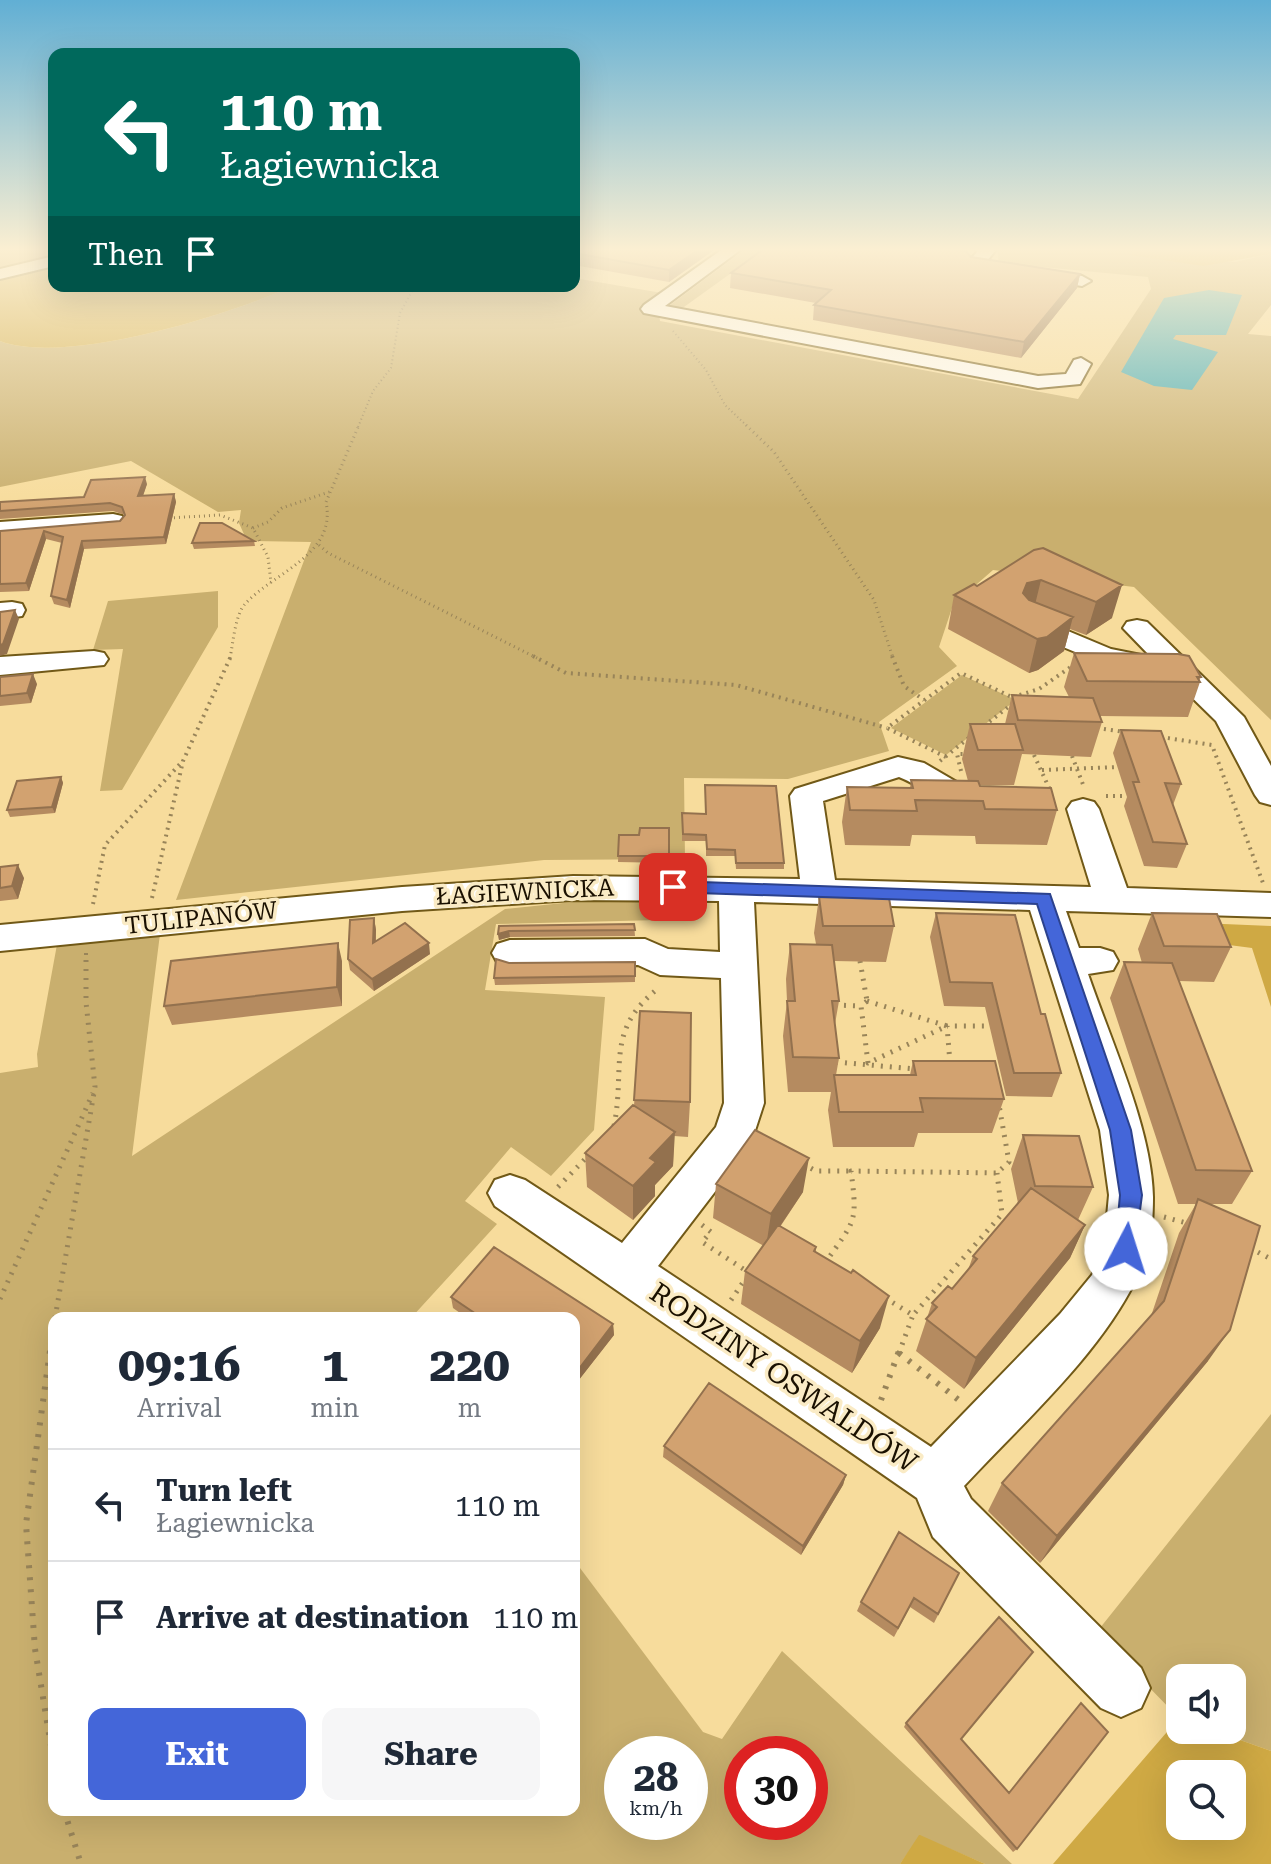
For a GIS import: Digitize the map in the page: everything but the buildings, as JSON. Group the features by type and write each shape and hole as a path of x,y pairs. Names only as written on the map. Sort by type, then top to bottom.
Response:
{"street":[{"path":"788,335 1038,382 1073,380 1081,364"},
{"path":"0,529 113,521"},
{"path":"1032,624 1113,660 1155,668 1176,666"},
{"path":"1137,628 1229,717 1271,795"},
{"path":"0,666 94,659"},
{"path":"819,891 806,796 898,767 937,763 961,798"},
{"path":"1090,801 1113,900"},
{"name":"ŁAGIEWNICKA","path":"402,899 573,888 736,889 1113,900 1267,895"},
{"name":"RODZINY OSWALDÓW","path":"736,889 720,965 744,1103 735,1134 627,1271 935,1480 1077,1330 1108,1290 1126,1249 1131,1195 1121,1130 1082,961 1044,898"},
{"name":"TULIPANÓW","path":"0,938 402,899"},
{"path":"510,953 645,952 660,962 720,965"},
{"path":"510,1193 627,1271"},
{"path":"935,1480 952,1518 1121,1688"}],"path":[{"path":"146,924 183,761 229,663 242,606 319,545 331,491 373,391 391,368 396,335"},
{"path":"676,335 706,370 725,405 774,452 874,600 885,640 904,686 924,700"},
{"path":"253,528 268,522 282,508 331,491"},
{"path":"113,521 220,515 253,528 268,557 271,583"},
{"path":"319,545 328,553 566,673 736,685 887,728 937,763 958,759"},
{"path":"1013,697 1039,689 1081,661 1113,660"},
{"path":"887,728 961,673 1017,699 937,763"},
{"path":"993,719 994,725"},
{"path":"1093,727 1138,734"},
{"path":"1153,736 1212,745 1267,895"},
{"path":"961,798 967,791 957,754 979,754"},
{"path":"1034,755 1052,796"},
{"path":"1072,756 1090,801 1127,796"},
{"path":"56,1312 95,1087 86,1002 88,929 105,845 183,761"},
{"path":"1042,770 1118,767"},
{"path":"860,961 867,1001"},
{"path":"613,1131 624,1024 632,1008 647,995 720,965"},
{"path":"829,1005 861,1006 867,1001"},
{"path":"867,1001 947,1026 1007,1026"},
{"path":"861,1006 868,1063"},
{"path":"868,1063 947,1026"},
{"path":"947,1026 952,1075"},
{"path":"829,1062 868,1063 924,1071"},
{"path":"0,1299 95,1087"},
{"path":"795,1159 816,1171 997,1173 1009,1162 997,1095"},
{"path":"554,1191 593,1151"},
{"path":"825,1263 854,1221 856,1210 851,1171"},
{"path":"881,1400 913,1315 1002,1214 997,1173"},
{"path":"1002,1214 1012,1219"},
{"path":"1154,1214 1199,1226"},
{"path":"697,1221 711,1232 702,1242 750,1273"},
{"path":"1248,1247 1271,1259"},
{"path":"811,1254 837,1270"},
{"path":"709,1328 756,1265"},
{"path":"875,1292 913,1315"},
{"path":"899,1353 964,1405"},
{"path":"48,1364 26,1524 35,1649 48,1728"},
{"path":"66,1816 81,1864"}],"shaded area":[{"path":"0,335 142,335 65,347 29,347 0,341"},
{"path":"142,335 735,335 1078,399 1120,335 1271,336 1271,720 1134,587 993,570 953,605 939,647 957,666 879,722 889,751 788,779 684,778 685,859 544,860 176,900 311,542 247,541 239,523 241,510 218,512 131,461 0,487 0,341 29,347 65,347"},
{"path":"218,591 218,627 122,790 100,791 123,649 93,650 108,601"},
{"path":"962,675 1016,700 946,755 891,728"},
{"path":"630,896 689,905 699,910 699,919 496,924 485,990 605,997 594,1130 551,1176 511,1147 465,1201 497,1224 416,1312 48,1312 48,1816 580,1816 580,1568 703,1732 722,1739 724,1736 724,1840 828,1840 828,1736 724,1736 782,1651 1012,1864 985,1864 920,1836 900,1864 0,1864 0,1073 38,1067 37,1054 58,939 160,934 132,1156 505,909"},
{"path":"1200,923 1271,926 1271,1007 1252,948 1206,942"},
{"path":"1271,1414 1271,1751 1246,1742 1246,1664 1166,1664 1166,1705 1096,1633"},
{"path":"1166,1733 1166,1744 1246,1742 1271,1751 1271,1864 1053,1864"},
{"path":"920,1835 985,1864 900,1864"}],"water":[{"path":"1143,335 1226,335 1176,335 1173,339 1218,352 1192,390 1154,386 1121,372"}],"route":[{"path":"673,887 1044,898 1121,1130 1131,1195 1126,1249"}]}
